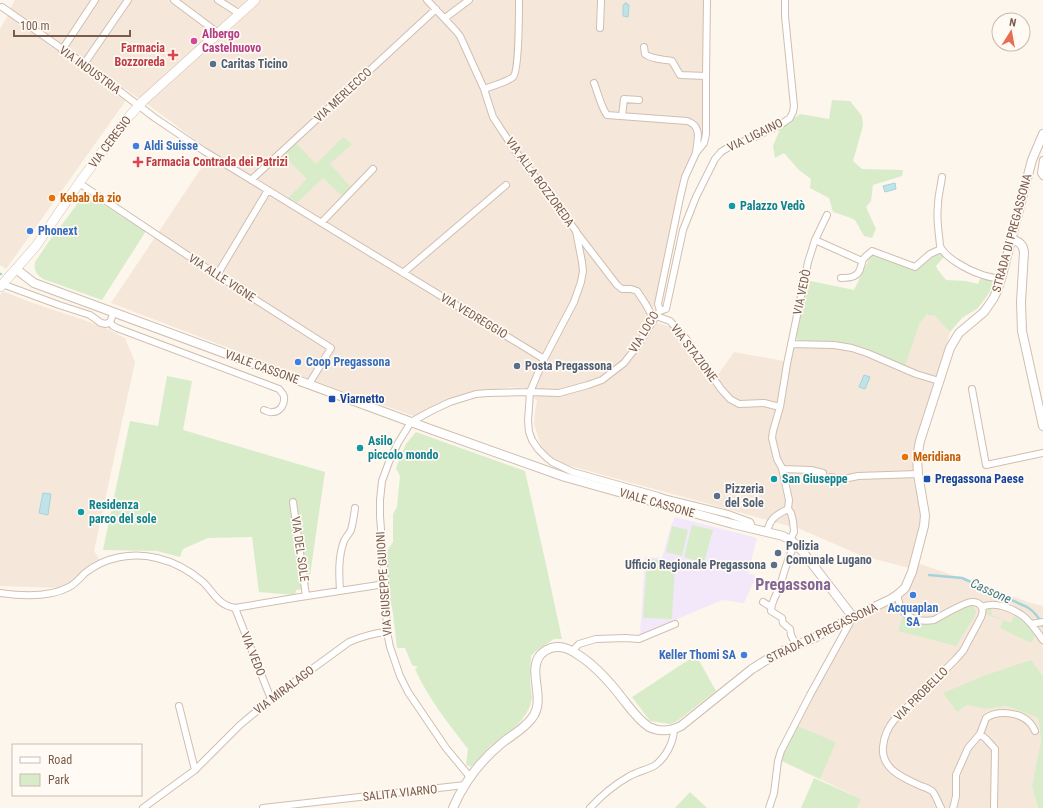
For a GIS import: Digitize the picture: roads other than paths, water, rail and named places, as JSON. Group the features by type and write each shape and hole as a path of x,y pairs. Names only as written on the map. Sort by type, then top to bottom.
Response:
{"main road":[{"name":"VIA CERESIO","path":"1,286 36,246 79,183 124,122 138,106 256,0"}],"street":[{"path":"1,8 5,0"},
{"path":"62,50 95,0"},
{"path":"84,64 128,0"},
{"path":"174,0 218,33"},
{"path":"218,0 240,14"},
{"name":"VIA ALLA BOZZOREDA","path":"427,0 460,36 484,89 493,117 516,152 576,231 583,272 581,282 574,302 544,359 530,392 528,421 532,440 538,449 552,462 573,472 667,499 728,514 750,522 752,529"},
{"path":"445,18 469,0"},
{"path":"484,89 511,79 515,73 519,0"},
{"path":"600,28 601,0"},
{"name":"VIA LOCO","path":"411,422 450,402 476,394 530,392 559,393 588,386 602,380 624,363 638,345 658,313 658,304 685,177 696,154 704,143 706,134 707,0"},
{"name":"VIA LIGAINO","path":"658,313 666,309 683,230 696,197 715,159 721,152 729,147 780,125 790,118 794,112 785,16 785,0"},
{"name":"VIA INDUSTRIA","path":"1,8 84,64 138,106"},
{"name":"VIA MERLECCO","path":"251,180 436,9"},
{"path":"644,47 645,54 648,56 655,59 672,61 680,75 706,76"},
{"name":"VIA LOCO","path":"594,83 603,109 607,115 688,120 692,122 697,128 698,133 696,154"},
{"path":"622,116 624,99 639,100"},
{"name":"VIA VEDREGGIO","path":"138,106 198,147 544,359"},
{"name":"STRADA DI PREGASSONA","path":"674,729 681,726 775,654 814,638 891,599 905,588 910,577 924,526 925,515 918,474 917,453 920,441 950,348 959,333 984,312 998,291 1032,160 1042,139"},
{"name":"STRADA DI PREGASSONA","path":"1043,160 1043,176"},
{"path":"322,222 372,169"},
{"path":"942,177 937,218 940,246 944,253 960,264 980,274 1002,279"},
{"name":"VIA ALLE VIGNE","path":"79,183 217,275 331,348 309,384"},
{"path":"403,273 506,185"},
{"path":"217,275 268,190"},
{"name":"VIA VEDÒ","path":"780,407 808,262 815,240 827,215"},
{"name":"VIA STAZIONE","path":"576,231 617,285 622,289 637,291 650,312 658,313 676,327 730,399 739,404 764,403 780,407"},
{"path":"1012,239 1019,242 1023,247 1024,252 1021,302 1022,331 1043,426"},
{"path":"815,240 862,261"},
{"path":"841,278 854,277 857,275 861,268 862,261 872,251 915,267 930,254 942,249"},
{"name":"VIALE CASSONE","path":"16,269 34,282 430,429 565,477 752,529 783,536 793,542 803,552 853,617"},
{"name":"VIALE CASSONE","path":"1,286 90,315 101,323 106,324 110,322 117,328 278,389 284,397 284,402 281,408 275,412 264,410"},
{"path":"110,322 114,312"},
{"path":"791,344 842,346 866,353 916,374 939,381"},
{"path":"972,389 986,465 1043,453"},
{"path":"771,607 790,556 794,532 791,513 788,509 789,500 782,469 777,459 772,438 780,407"},
{"name":"VIA GIUSEPPE GUIONI","path":"411,422 398,443 382,481 380,516 387,632 392,654 408,692 446,748 470,777"},
{"path":"782,469 811,470 823,473"},
{"path":"831,477 844,479 858,476 918,474"},
{"name":"VIA DEL SOLE","path":"293,502 306,596"},
{"path":"340,591 338,574 339,558 344,540 352,527 355,508"},
{"path":"767,532 768,526 773,518 788,509"},
{"path":"0,593 22,596 55,592 69,587 105,561 117,557 142,556 155,557 177,564 188,570 204,582 225,605 235,608"},
{"name":"VIA DEL SOLE","path":"235,608 385,584"},
{"path":"897,595 902,610 905,614 922,621 934,620 967,603 976,602 982,607 987,604 995,604 1023,616 1034,624 1043,640"},
{"path":"763,602 771,607 771,611 782,618 783,622 790,629 796,645"},
{"name":"VIA PROBELLO","path":"941,808 933,792 903,777 886,764 883,756 883,742 885,733 890,724 950,665 963,650 981,617 982,607"},
{"name":"VIA VEDO","path":"235,608 271,699"},
{"path":"769,808 774,793 778,761 781,751 853,617"},
{"path":"1034,624 1043,622"},
{"path":"572,651 579,644 596,639 639,639 675,624"},
{"name":"VIA MIRALAGO","path":"143,808 195,770 240,725 271,699 349,642 378,632 387,632"},
{"path":"454,808 470,777 489,754 522,728 535,715 538,698 536,666 540,655 550,648 564,647 583,657 597,669 643,723 658,730 674,729 674,738 664,757 655,765 635,773 620,782 590,808"},
{"path":"179,706 195,770"},
{"path":"953,808 956,796 956,775 968,748 980,734 986,718 994,715 1012,714 1025,719 1030,723 1035,731"},
{"path":"980,734 993,746 995,752 994,808"},
{"name":"SALITA VIARNO","path":"263,808 465,786"}],"water":[{"path":"625,3 629,5 628,17 623,16 623,5"},
{"path":"895,183 896,189 885,192 883,186"},
{"path":"864,375 870,377 865,389 859,387"},
{"path":"43,493 51,494 48,515 39,513"}],"waterway":[{"name":"Cassone","path":"929,575 962,578 1027,607 1036,615 1043,626"}],"place":[{"name":"Albergo Castelnuovo","path":"194,41"},
{"name":"Farmacia Bozzoreda","path":"173,55"},
{"name":"Caritas Ticino","path":"213,64"},
{"name":"Aldi Suisse","path":"136,146"},
{"name":"Farmacia Contrada dei Patrizi","path":"138,162"},
{"name":"Kebab da zio","path":"52,198"},
{"name":"Palazzo Vedò","path":"732,206"},
{"name":"Phonext","path":"30,231"},
{"name":"Coop Pregassona","path":"298,362"},
{"name":"Posta Pregassona","path":"517,366"},
{"name":"Viarnetto","path":"332,399"},
{"name":"Asilo piccolo mondo","path":"360,448"},
{"name":"Meridiana","path":"905,457"},
{"name":"San Giuseppe","path":"774,479"},
{"name":"Pregassona Paese","path":"927,479"},
{"name":"Pizzeria del Sole","path":"717,496"},
{"name":"Residenza parco del sole","path":"81,512"},
{"name":"Polizia Comunale Lugano","path":"778,553"},
{"name":"Ufficio Regionale Pregassona","path":"774,565"},
{"name":"Acquaplan SA","path":"913,595"},
{"name":"Keller Thomi SA","path":"744,655"}],"district":[{"name":"Pregassona","path":"793,584"}]}
